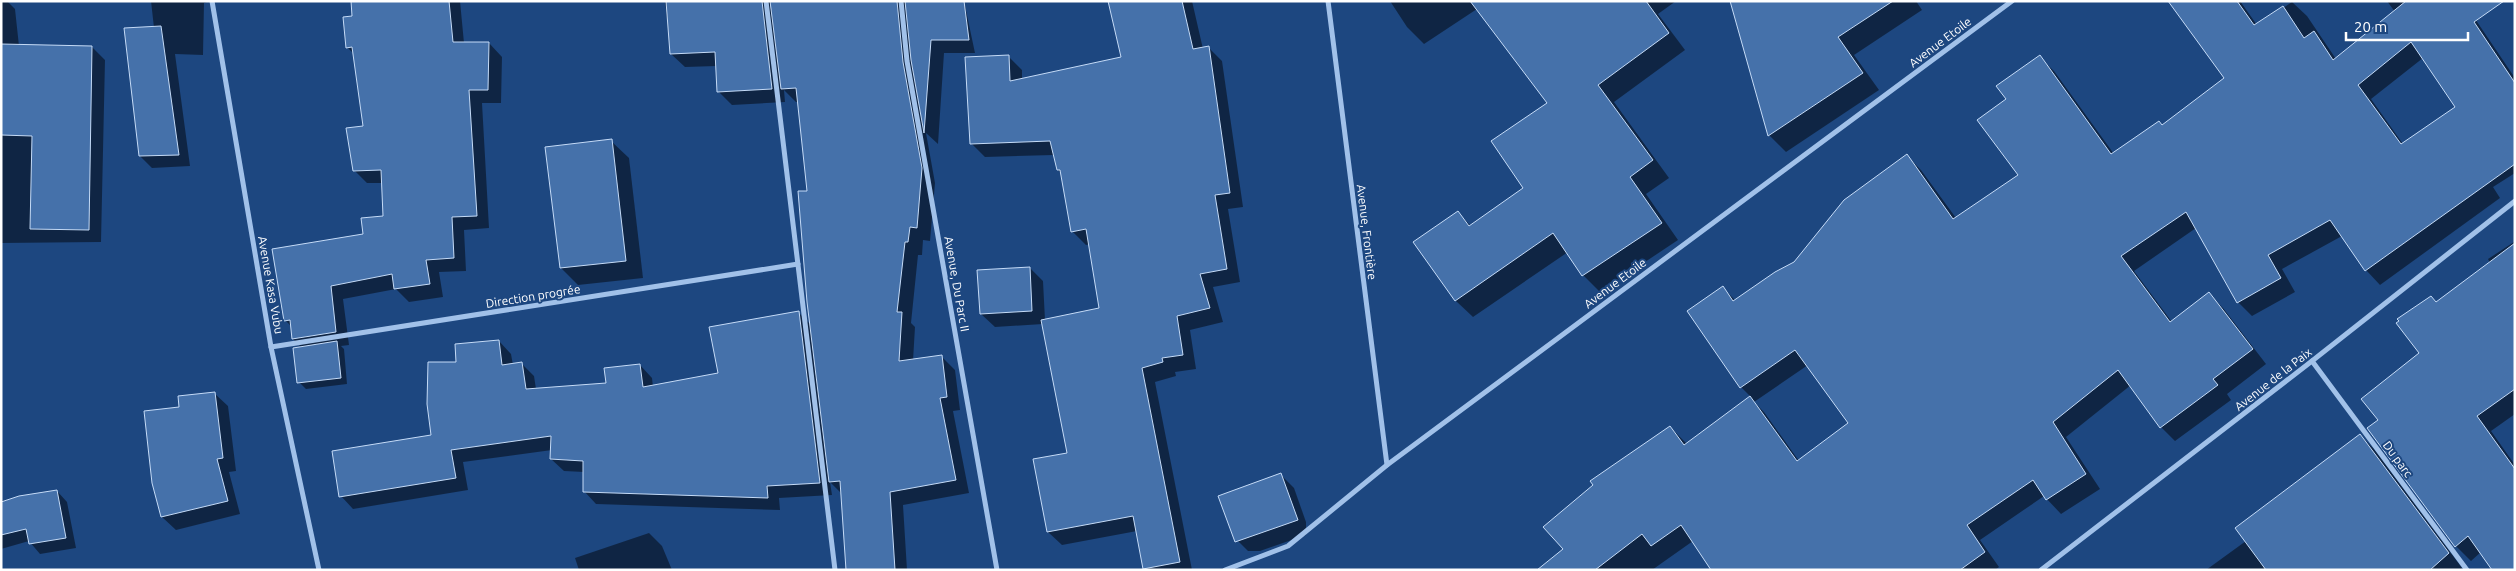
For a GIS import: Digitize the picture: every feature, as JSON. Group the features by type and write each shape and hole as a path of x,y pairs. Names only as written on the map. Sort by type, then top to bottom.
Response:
{"street":[{"name":"Avenue Kasa Vubu","path":"212,1 271,347 319,570"},
{"path":"766,1 835,570"},
{"name":"Avenue, Du Parc II","path":"901,1 907,61 997,570"},
{"name":"Avenue, Frontière","path":"1328,1 1387,465"},
{"name":"Avenue Etoile","path":"1225,570 1288,546 1387,465 2012,1"},
{"name":"Avenue de la Paix","path":"2041,570 2312,361 2515,201"},
{"name":"Direction progrée","path":"271,347 798,264"},
{"name":"Du parc","path":"2312,361 2467,570"}],"building":[{"path":"351,1 449,1 453,42 489,42 488,90 469,90 477,216 452,217 454,258 426,260 430,284 394,289 392,274 331,286 336,332 292,339 290,320 284,321 272,249 363,234 361,218 383,216 381,170 353,171 346,128 363,126 352,47 346,48 343,17 352,16"},
{"path":"666,1 762,1 772,89 717,92 715,52 670,54"},
{"path":"770,1 897,1 903,62 922,168 917,228 910,227 908,242 905,242 897,312 902,312 899,361 942,355 947,397 940,398 956,480 890,492 895,570 846,570 840,481 829,482 807,302 798,191 807,191 796,88 781,89"},
{"path":"905,1 964,1 969,40 931,40 924,133 911,60"},
{"path":"1108,1 1182,1 1193,49 1209,46 1230,193 1215,195 1227,269 1200,274 1210,308 1177,316 1183,355 1162,358 1163,362 1142,368 1180,562 1143,569 1133,516 1047,532 1033,459 1067,453 1041,320 1099,308 1086,229 1071,232 1060,170 1057,170 1050,141 970,144 965,57 1009,55 1010,81 1121,57"},
{"path":"1470,1 1646,1 1669,33 1598,85 1653,160 1630,177 1662,223 1582,276 1553,233 1455,301 1413,242 1458,211 1469,226 1523,188 1491,141 1547,103"},
{"path":"1730,1 1893,1 1838,37 1863,73 1768,136"},
{"path":"2168,1 2237,1 2254,25 2283,6 2304,38 2314,31 2333,60 2406,1 2504,1 2474,22 2515,83 2515,164 2365,271 2330,220 2268,255 2281,278 2237,303 2186,212 2121,256 2170,322 2209,292 2253,349 2213,379 2218,385 2160,428 2118,370 2053,422 2086,474 2046,500 2033,480 1967,525 1985,552 1960,570 1711,570 1681,525 1651,546 1642,534 1595,570 1537,570 1563,549 1543,527 1593,485 1590,481 1670,426 1684,445 1750,396 1797,461 1848,423 1795,350 1740,388 1687,311 1723,286 1733,301 1775,272 1794,262 1844,200 1907,154 1953,219 2018,175 1977,120 2006,99 1996,86 2040,55 2111,154 2159,121 2162,125 2224,78","holes":["2411,42 2455,107 2401,144 2358,85"]},
{"path":"161,26 179,155 139,156 124,28"},
{"path":"1,44 92,46 89,230 30,229 32,136 1,135"},
{"path":"612,139 626,261 560,268 545,147"},
{"path":"2515,243 2515,389 2477,416 2515,469 2515,570 2492,570 2468,536 2455,547 2367,428 2378,420 2361,399 2419,353 2396,323 2399,321 2397,319 2431,296 2436,302"},
{"path":"1030,267 1032,311 980,314 977,270"},
{"path":"799,311 820,483 767,486 768,498 583,492 583,461 550,459 551,436 451,450 456,478 339,497 332,451 431,435 427,404 428,362 456,362 455,344 499,340 502,365 522,362 526,389 606,383 604,368 640,364 643,387 718,373 709,327"},
{"path":"337,341 341,378 297,383 293,348"},
{"path":"215,392 223,458 217,459 228,501 161,517 152,483 144,411 179,407 178,396"},
{"path":"2360,434 2449,553 2430,570 2266,570 2235,528"},
{"path":"1281,473 1298,520 1235,542 1218,496"},
{"path":"57,490 66,538 29,544 26,529 1,535 1,502 19,496"}]}
